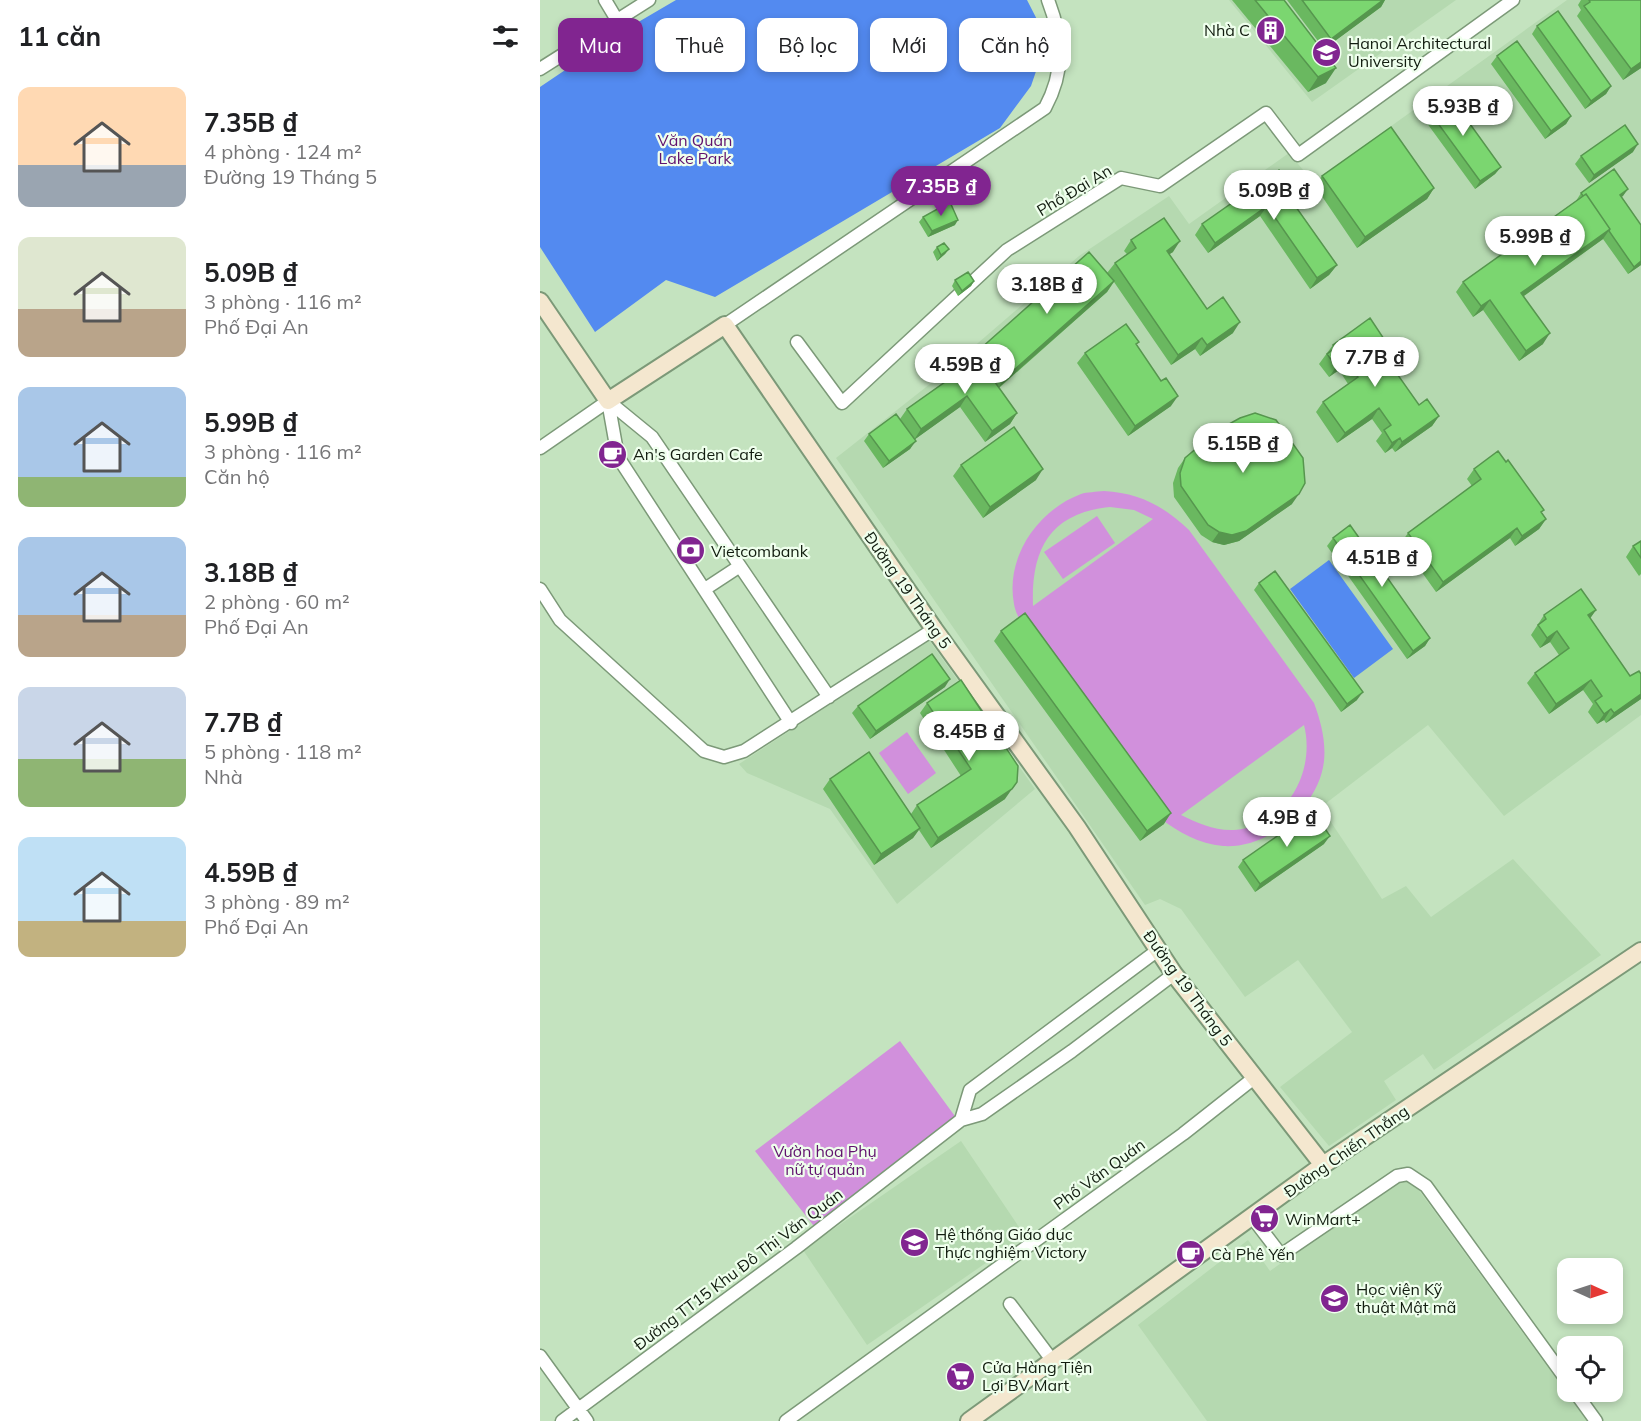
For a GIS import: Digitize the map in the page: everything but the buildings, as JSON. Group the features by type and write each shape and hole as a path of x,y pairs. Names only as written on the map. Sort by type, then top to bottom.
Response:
{"street":[{"path":"605,0 616,18"},
{"path":"620,18 649,0"},
{"path":"540,448 1045,108 1054,90 1060,68 1061,44 1048,0"},
{"name":"Phố Đại An","path":"797,342 842,403 1007,250 1121,178 1160,186 1266,113 1298,155 1513,0"},
{"path":"540,69 558,58"},
{"path":"540,301 608,401 652,437 829,697"},
{"name":"Đường 19 Tháng 5","path":"725,325 934,629 1077,827 1174,974 1323,1165"},
{"path":"608,401 618,457 791,723"},
{"path":"705,589 740,566"},
{"path":"540,589 560,620 704,751 724,757 744,751 791,723 934,629"},
{"path":"960,1120 970,1090 1158,950"},
{"name":"Đường Chiến Thắng","path":"969,1421 1323,1165 1641,951"},
{"name":"Đường TT15 Khu Đô Thị Văn Quán","path":"562,1421 796,1248 960,1120 982,1114 1072,1052 1174,974"},
{"name":"Phố Văn Quán","path":"786,1421 1183,1134 1254,1078"},
{"path":"1252,1217 1281,1255 1397,1176 1408,1174 1426,1186 1557,1367"},
{"path":"1010,1304 1052,1360"},
{"path":"540,1356 587,1421"},
{"path":"1582,1402 1596,1421"}],"shaded area":[{"name":"Hanoi Architectural University","path":"1229,0 1456,0 1312,102"},
{"path":"1567,0 1641,0 1641,715 1504,816 1428,725 1321,807 1382,899 1406,886 1431,917 1513,859 1601,955 1434,1070 1423,1054 1384,1081 1396,1100 1329,1146 1280,1087 1352,1032 1298,960 1245,997 1181,909 1160,899 1145,905 836,458 935,380 1079,256 1169,196 1189,224 1289,153 1313,182"},
{"path":"929,640 1035,789 897,904 830,809 747,773 739,764"},
{"name":"Hệ thống Giáo dục Thực nghiệm Victory","path":"961,1141 1025,1236 867,1345 803,1250"},
{"name":"Học viện Kỹ thuật Mật mã","path":"1400,1178 1410,1178 1557,1380 1557,1402 1573,1402 1587,1421 1207,1421 1138,1325 1248,1240 1270,1271"}],"green space":[{"path":"1117,492 1150,502 1170,514 1189,530 1314,703 1324,739 1324,761 1320,778 1302,809 1273,833 1240,845 1214,845 1189,836 1160,818 1018,617 1014,604 1015,569 1028,537 1051,511 1065,501 1081,494","holes":["1110,507 1134,510 1153,519 1033,606 1036,567 1048,537 1072,517","1304,725 1307,743 1301,778 1293,794 1269,819 1252,827 1227,830 1206,826 1181,815"]},
{"path":"1097,516 1115,543 1063,579 1044,552"},
{"path":"907,732 936,773 908,794 879,753"},
{"name":"Vườn hoa Phụ nữ tự quản","path":"900,1041 957,1119 817,1230 755,1151"}],"water":[{"name":"Văn Quán Lake Park","path":"676,0 1027,0 1036,18 959,18 959,72 1036,72 1031,86 1000,128 715,297 666,280 595,332 540,247 540,87 562,72 643,72 643,19"},
{"path":"1329,560 1393,649 1354,678 1290,589"}],"place":[{"name":"Nhà C","path":"1271,30"},
{"name":"Hanoi Architectural University","path":"1327,52"},
{"name":"An's Garden Cafe","path":"612,454"},
{"name":"Vietcombank","path":"690,551"},
{"name":"WinMart+","path":"1264,1219"},
{"name":"Hệ thống Giáo dục Thực nghiệm Victory","path":"914,1243"},
{"name":"Cà Phê Yến","path":"1190,1254"},
{"name":"Học viện Kỹ thuật Mật mã","path":"1335,1298"},
{"name":"Cửa Hàng Tiện Lợi BV Mart","path":"961,1376"}]}
